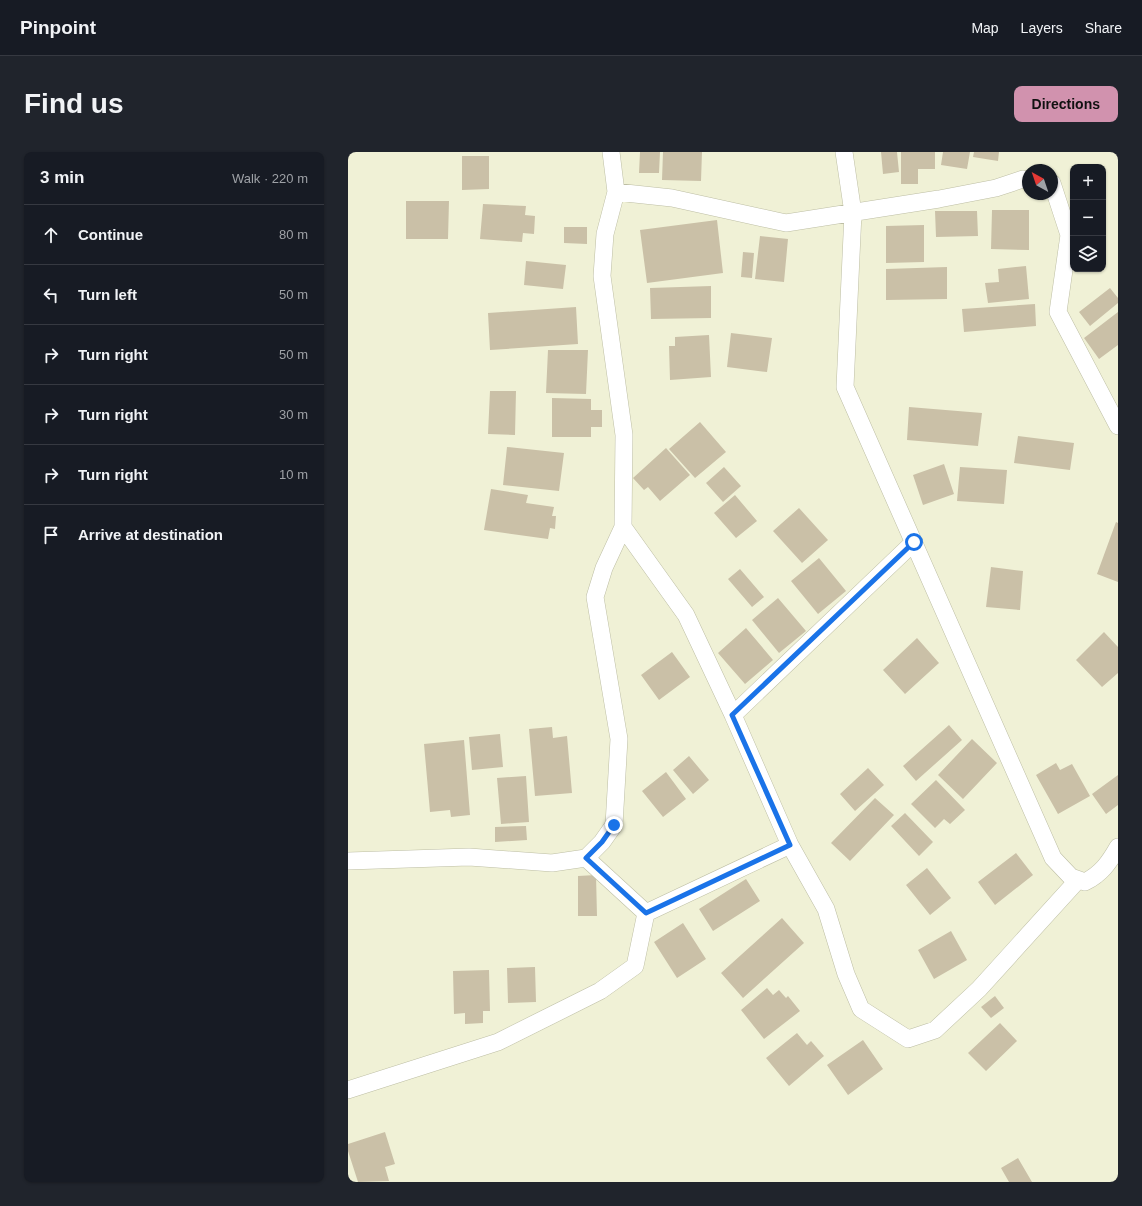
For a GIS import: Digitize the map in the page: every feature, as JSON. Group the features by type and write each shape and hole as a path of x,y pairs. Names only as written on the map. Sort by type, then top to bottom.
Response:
{"street":[{"path":"348,861 469,858 552,863 586,858 602,842 614,825 619,739 595,597 604,568 623,527 624,434 602,276 604,234 616,192 611,152"},
{"path":"844,152 853,212 845,387 1053,858 1071,877 1085,882 1096,876 1107,865 1118,847"},
{"path":"616,192 672,198 786,223 946,198 996,188 1022,179"},
{"path":"1058,200 1069,235 1058,312 1118,426"},
{"path":"623,527 686,616 790,845 826,909 846,974 860,1009 908,1039 935,1030 979,989 1077,880"},
{"path":"732,715 914,542"},
{"path":"646,913 790,845"},
{"path":"586,858 646,913"},
{"path":"348,1090 498,1042 600,991 635,966 646,913"}],"building":[{"path":"640,152 660,152 659,173 639,173"},
{"path":"663,152 702,152 701,181 662,180"},
{"path":"881,152 897,152 899,172 883,174"},
{"path":"901,152 935,152 935,169 918,169 918,184 901,184"},
{"path":"943,152 970,152 967,169 941,165"},
{"path":"974,152 999,152 998,161 973,157"},
{"path":"462,156 489,156 489,189 462,190"},
{"path":"406,201 449,201 448,239 406,239"},
{"path":"483,204 526,206 525,215 535,216 534,234 523,233 522,242 480,239"},
{"path":"992,210 1029,210 1029,250 991,249"},
{"path":"935,211 977,211 978,236 936,237"},
{"path":"717,220 723,273 647,283 640,230"},
{"path":"924,225 924,262 886,263 886,226"},
{"path":"564,227 587,227 587,244 564,243"},
{"path":"760,236 788,239 784,282 755,279"},
{"path":"743,252 754,253 752,278 741,277"},
{"path":"526,261 566,265 563,289 524,285"},
{"path":"1026,266 1029,299 988,303 985,283 999,282 998,269"},
{"path":"947,267 947,299 886,300 886,269"},
{"path":"711,286 711,318 651,319 650,288"},
{"path":"1110,288 1118,298 1118,303 1090,326 1079,312"},
{"path":"1035,304 1036,326 964,332 962,309"},
{"path":"576,307 578,344 490,350 488,313"},
{"path":"1118,312 1118,345 1099,359 1084,338"},
{"path":"731,333 772,338 767,372 727,367"},
{"path":"709,335 711,377 670,380 669,346 675,346 675,337"},
{"path":"548,350 588,350 586,394 546,393"},
{"path":"490,391 516,391 515,435 488,434"},
{"path":"552,398 591,399 591,410 602,410 602,427 591,427 591,437 552,437"},
{"path":"909,407 982,413 978,446 907,440"},
{"path":"700,422 726,452 695,478 669,449"},
{"path":"1018,436 1074,443 1070,470 1014,463"},
{"path":"507,447 564,453 559,491 503,485"},
{"path":"666,448 690,475 660,501 648,487 644,490 633,478"},
{"path":"944,464 954,494 923,505 913,475"},
{"path":"724,467 741,486 723,502 706,483"},
{"path":"960,467 1007,470 1004,504 957,501"},
{"path":"491,489 528,495 526,503 554,507 552,516 556,516 555,529 550,528 548,539 484,530"},
{"path":"735,495 757,521 736,538 714,513"},
{"path":"799,508 828,540 802,563 773,531"},
{"path":"1116,522 1118,523 1118,582 1097,574"},
{"path":"819,558 846,591 818,614 791,581"},
{"path":"991,567 1023,571 1020,610 986,607"},
{"path":"740,569 764,597 752,607 728,579"},
{"path":"778,598 806,631 779,653 752,620"},
{"path":"746,628 773,660 745,684 718,653"},
{"path":"1104,632 1118,647 1118,673 1102,687 1076,660"},
{"path":"917,638 939,663 905,694 883,670"},
{"path":"672,652 690,677 659,700 641,675"},
{"path":"949,725 962,740 916,781 903,766"},
{"path":"552,727 553,738 567,736 572,793 535,796 529,729"},
{"path":"500,734 503,767 472,770 469,737"},
{"path":"972,739 997,763 963,799 938,775"},
{"path":"464,740 470,815 451,817 450,810 430,812 424,744"},
{"path":"689,756 709,780 693,794 673,770"},
{"path":"1056,763 1060,770 1072,764 1090,796 1058,814 1036,775"},
{"path":"868,768 884,785 855,811 840,794"},
{"path":"666,772 686,799 663,817 642,791"},
{"path":"1118,775 1118,805 1106,814 1092,794"},
{"path":"526,776 529,822 501,824 497,778"},
{"path":"936,780 965,810 950,824 944,819 935,828 911,804"},
{"path":"875,798 894,815 850,861 831,843"},
{"path":"905,813 933,842 919,856 891,826"},
{"path":"526,826 527,840 495,842 495,827"},
{"path":"1016,853 1033,875 995,905 978,882"},
{"path":"927,868 951,898 930,915 906,885"},
{"path":"596,875 597,916 578,916 578,876"},
{"path":"746,879 760,901 713,931 699,909"},
{"path":"782,918 804,943 743,998 721,973"},
{"path":"683,923 706,959 677,978 654,942"},
{"path":"951,931 967,960 934,979 918,950"},
{"path":"535,967 536,1002 508,1003 507,968"},
{"path":"489,970 490,1011 483,1011 483,1023 465,1024 465,1013 454,1014 453,971"},
{"path":"767,988 773,995 779,990 786,998 788,996 800,1011 764,1039 741,1010"},
{"path":"995,996 1004,1008 991,1018 981,1007"},
{"path":"1000,1023 1017,1041 986,1071 968,1053"},
{"path":"797,1033 807,1045 811,1041 824,1056 789,1086 766,1058"},
{"path":"863,1040 883,1069 848,1095 827,1065"},
{"path":"385,1132 395,1164 385,1167 389,1181 358,1182 348,1151 348,1144"},
{"path":"1018,1158 1032,1182 1009,1182 1001,1168"}],"route":[{"path":"614,825 602,842 586,858 646,913 790,845 732,715 914,542"}]}
